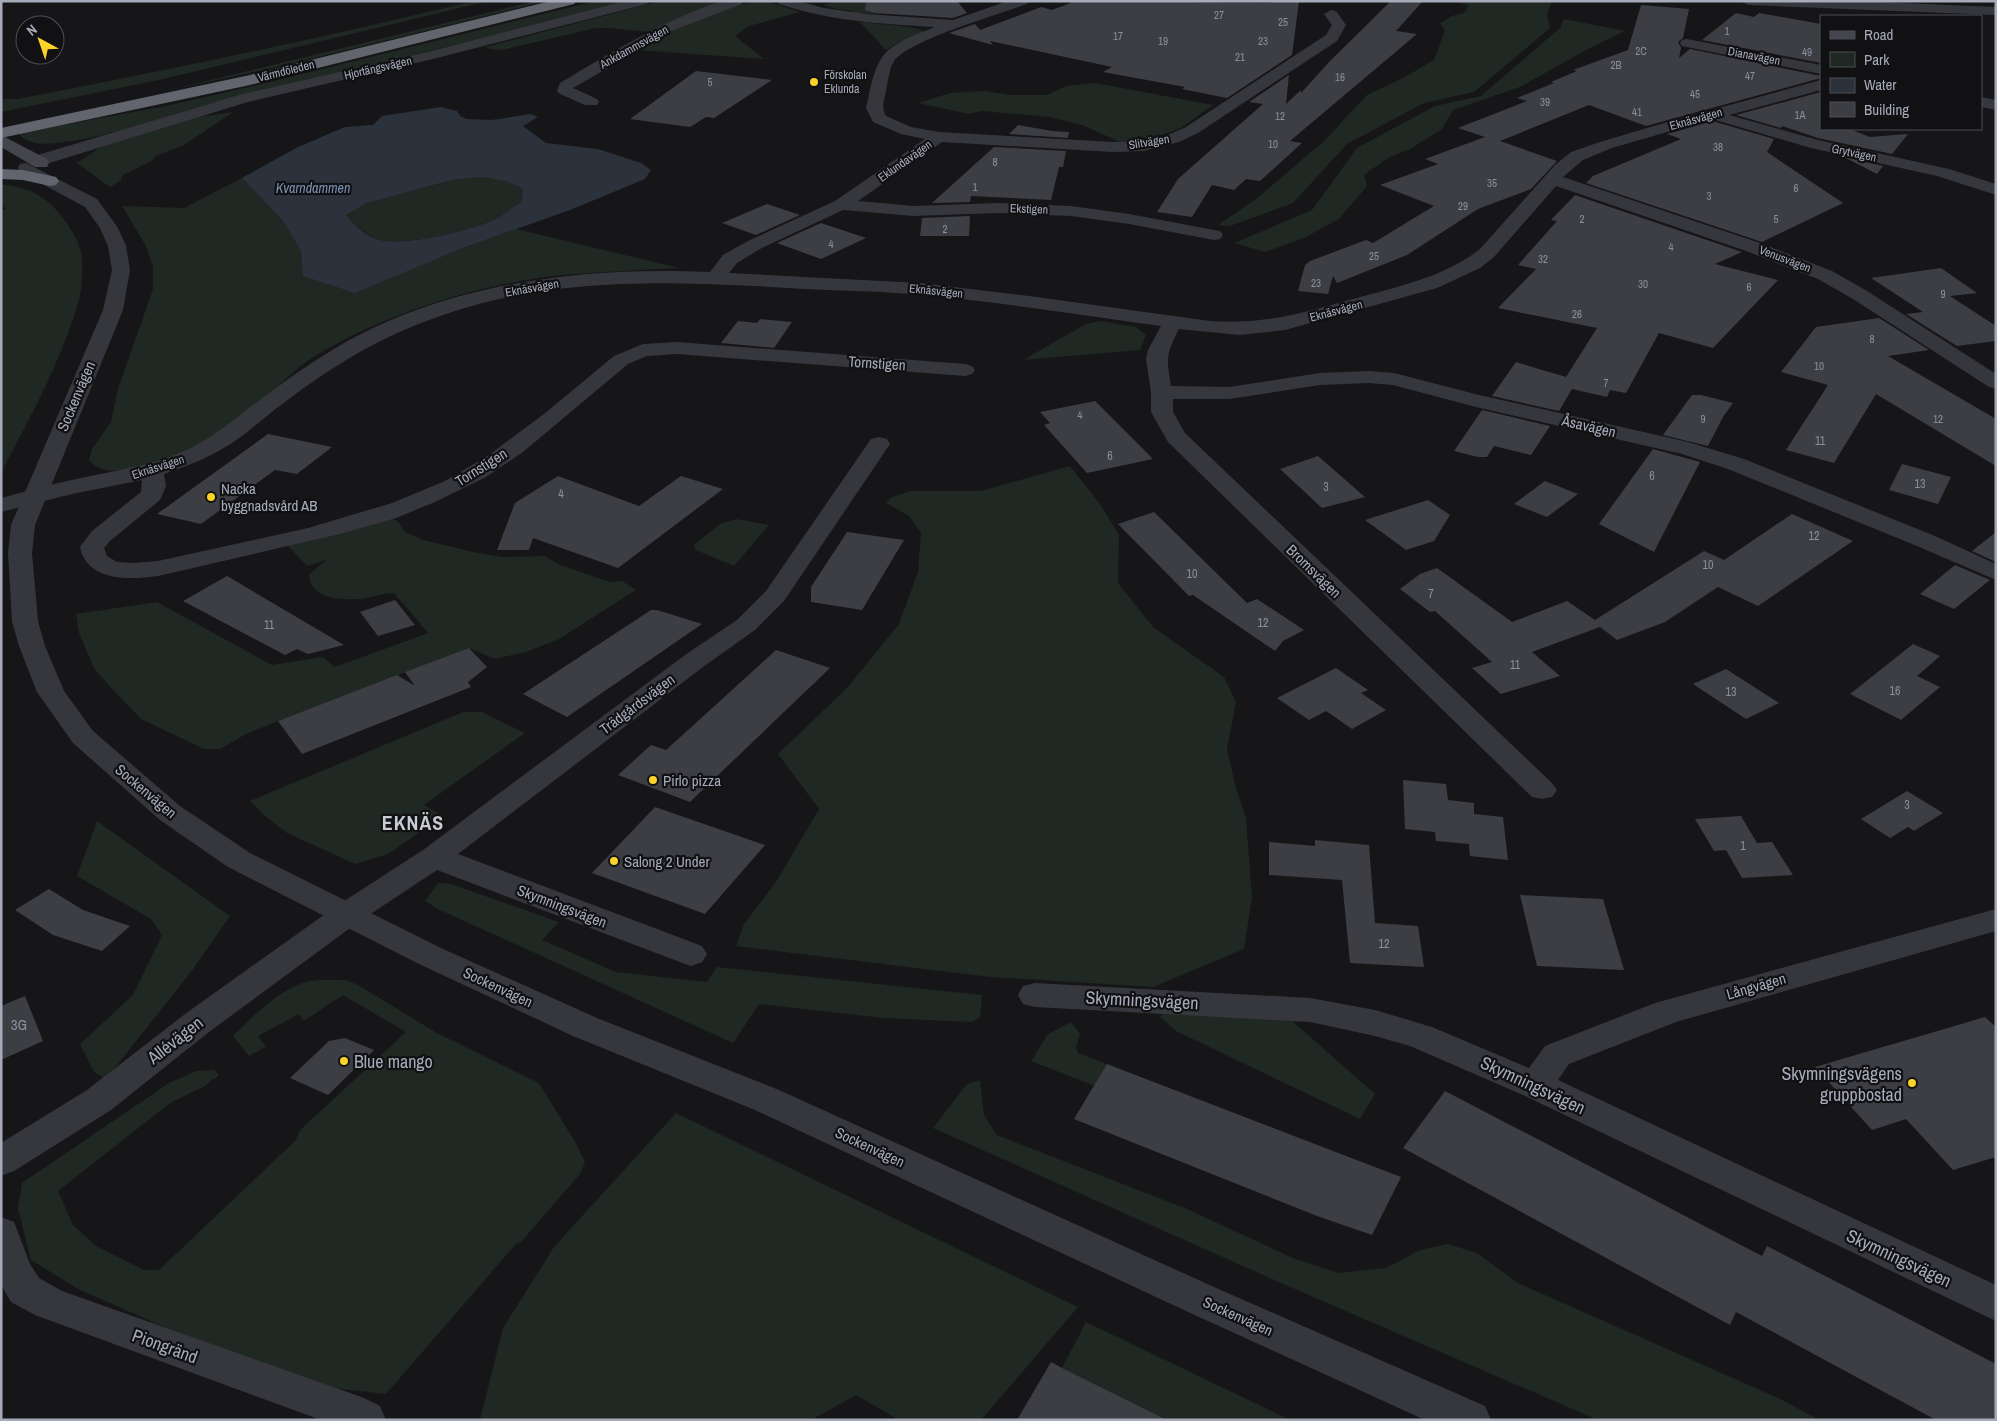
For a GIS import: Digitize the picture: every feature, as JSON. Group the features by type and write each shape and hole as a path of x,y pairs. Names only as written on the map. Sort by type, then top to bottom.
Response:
{"highway":[{"name":"Värmdöleden","path":"1,119 214,75 516,1"},
{"name":"Värmdöleden","path":"1,133 250,80 568,1"},
{"path":"1,168 30,163"},
{"path":"1,174 30,163"},
{"path":"1,174 23,175 50,181"}],"main road":[{"name":"Sockenvägen","path":"1,140 30,163"},
{"name":"Sockenvägen","path":"1,154 30,163"}],"street":[{"name":"Hjortängsvägen","path":"30,163 244,98 433,55 642,1"},
{"name":"Ankdammsvägen","path":"591,102 565,91 565,86 646,37 696,14 737,1"},
{"path":"784,1 811,11 836,15 956,24"},
{"name":"Eklundavägen","path":"938,137 921,135 894,127 879,119 874,108 889,57 910,43 956,24 1022,1"},
{"path":"1748,1 1931,12 1996,11"},
{"name":"Slitvägen","path":"938,137 1113,147 1143,146 1162,142 1192,130 1332,38 1340,25 1331,14"},
{"name":"Dianavägen","path":"1687,43 1820,70"},
{"name":"Eknäsvägen","path":"1,505 72,487 152,471 196,454 217,443 344,351 385,330 438,310 498,294 565,282 634,277 716,278 920,289 1021,300 1210,327 1260,328 1304,320 1430,284 1473,264 1487,253 1560,169 1585,152 1712,114 1820,85"},
{"path":"1982,102 1996,105"},
{"name":"Grytvägen","path":"1712,114 1746,126 1832,149 1933,170 1996,190"},
{"name":"Eklundavägen","path":"716,278 723,266 741,252 841,205 938,137"},
{"name":"Sockenvägen","path":"30,163 50,181 90,203 109,228 117,246 121,270 113,310 23,525 20,554 25,621 32,646 51,692 84,737 170,813 239,860 346,915 585,1027 767,1100 1200,1299 1470,1420"},
{"name":"Sockenvägen","path":"30,163 72,178 89,192 90,203"},
{"name":"Venusvägen","path":"1552,179 1753,247 1825,275 1860,295 1996,383"},
{"name":"Ekstigen","path":"841,205 914,211 998,208 1071,211 1129,219 1214,235"},
{"name":"Bromsvägen","path":"1173,322 1158,350 1156,359 1162,392 1162,412 1176,437 1542,790"},
{"name":"Tornstigen","path":"152,471 154,486 152,495 101,536 92,547 93,555 98,562 111,568 130,570 153,568 247,549 374,517 456,483 500,457 622,360 643,350 677,348 965,370"},
{"name":"Åsavägen","path":"1162,392 1230,392 1329,378 1368,377 1394,379 1476,401 1688,449 1726,461 1926,541 1996,573"},
{"name":"Trädgårdsvägen","path":"346,915 434,857 694,661 746,625 775,596 879,444"},
{"name":"Skymningsvägen","path":"434,857 691,954"},
{"name":"Allévägen","path":"1,1161 99,1100 197,1023 346,915"},
{"name":"Långvägen","path":"1535,1085 1558,1055 1667,1012 1996,920"},
{"name":"Skymningsvägen","path":"1035,995 1310,1010 1375,1022 1420,1036 1535,1085 1996,1304"},
{"name":"Piongränd","path":"1,1233 13,1270 25,1290 49,1303 349,1411 365,1420"}],"green space":[{"path":"473,1 489,1 159,80 1,112 1,99 17,99 189,65 303,41"},
{"path":"536,1 547,1 286,65 166,91"},
{"path":"595,1 630,1 477,40 201,106 97,136 46,144 30,142 18,133 166,106"},
{"path":"660,1 730,1 689,14 648,32 596,28 502,50 486,47"},
{"path":"753,1 767,1 800,12 749,26 735,36 764,59 635,50 692,22 722,10"},
{"path":"838,1 904,1 934,15 849,13 853,11 823,5"},
{"path":"1456,1 1552,1 1547,14 1550,28 1474,92 1424,103 1347,144 1293,203 1230,226 1218,225 1256,199 1324,141 1367,95 1405,77 1434,60 1445,31 1440,23 1452,16 1464,13 1469,6"},
{"path":"1564,19 1625,31 1520,87 1453,110 1442,129 1410,149 1388,158 1364,175 1367,186 1339,219 1304,238 1265,252 1234,243 1312,210 1357,148 1435,106 1481,96 1560,28"},
{"path":"860,22 910,27 922,30 922,33 899,42 886,50"},
{"path":"1095,83 1213,105 1181,128 1156,137 1120,142 1082,125 1050,117 982,111 969,114 918,103 950,93 984,91 1010,95 1047,95 1066,86"},
{"path":"233,112 184,145 156,156 153,160 123,175 120,181 110,187 77,163 101,147 199,117"},
{"path":"482,177 505,181 523,189 521,202 489,222 450,234 419,240 380,240 361,230 346,215 367,203 452,180"},
{"path":"242,178 283,221 301,251 304,276 460,249 516,229 679,268 562,275 530,279 464,294 431,304 366,329 309,360 240,418 205,442 164,459 138,467 112,471 94,465 89,460 92,449 111,422 118,389 153,289 153,267 146,246 122,206 184,208"},
{"path":"1,184 19,187 41,196 60,214 77,241 81,252 82,269 79,298 63,346 44,390 1,473 1,210 6,209 1,205"},
{"path":"1101,321 1136,327 1146,335 1140,350 1023,360 1086,324"},
{"path":"1070,466 1100,504 1119,535 1118,583 1153,627 1224,677 1236,702 1227,749 1236,788 1246,818 1252,897 1244,949 1153,987 990,977 736,946 744,924 776,882 819,809 778,754 847,688 899,624 918,572 921,533 909,516 886,503 890,498 910,491 981,491"},
{"path":"390,517 399,522 405,532 423,540 503,557 545,556 560,565 610,582 622,581 636,590 559,639 526,652 495,659 469,648 278,721 246,734 220,749 204,749 141,719 95,670 79,633 76,614 157,602 272,665 322,657 335,667 428,633 394,593 351,599 335,598 321,593 311,583 309,575 326,560 307,566 288,546 333,535"},
{"path":"736,519 769,525 734,566 696,550 694,545 720,524"},
{"path":"463,712 482,712 525,733 424,805 444,816 388,854 355,864 287,833 265,816 250,801"},
{"path":"97,821 230,916 191,972 106,1079 94,1072 80,1044 133,995 162,935 151,919 77,876"},
{"path":"438,883 451,884 559,922 542,940 616,972 707,982 717,967 982,995 980,1017 972,1022 883,1018 759,1004 733,1043 440,910 425,901"},
{"path":"346,980 358,985 437,1033 539,1083 577,1145 585,1162 580,1174 521,1242 515,1245 386,1394 313,1386 171,1330 78,1289 31,1260 18,1208 22,1183 169,1083 196,1071 214,1070 219,1075 215,1079 170,1103 58,1191 73,1225 96,1246 144,1270 159,1270 296,1140 300,1130 406,1032 343,995 304,1021 299,1014 258,1036 266,1047 249,1056 233,1036 268,1003 289,989 310,981"},
{"path":"1165,1011 1290,1019 1375,1094 1360,1119 1176,1031 1160,1017"},
{"path":"1071,1022 1080,1034 1076,1047 1078,1053 1107,1064 1095,1086 1031,1061 1048,1034"},
{"path":"980,1080 984,1115 997,1135 1187,1209 1295,1259 1339,1273 1386,1268 1420,1250 1448,1244 1477,1253 1518,1283 1778,1398 1820,1420 1598,1420 1281,1283 933,1128 967,1084"},
{"path":"676,1113 1078,1307 981,1420 899,1420 856,1395 811,1420 480,1420 503,1328 554,1247"},
{"path":"1086,1322 1290,1420 1167,1420 1062,1368"}],"water":[{"name":"Kvarndammen","path":"441,107 457,111 460,116 467,119 492,120 530,114 538,117 523,126 546,143 598,149 641,163 651,170 645,179 570,210 460,249 355,293 303,276 301,251 283,221 242,178 298,147 345,127 373,125 382,116","holes":["482,177 505,181 523,189 521,202 489,222 435,237 405,241 380,240 365,233 346,215 367,203 452,180"]}],"building":[{"path":"866,1 957,1 967,13 953,18 875,13 865,10"},
{"path":"1076,1 1271,3 1271,1 1299,1 1292,55 1227,98 1182,89 1185,87 1103,72 1112,67 990,41 993,45 949,33 975,24 980,30 1041,7 1052,10"},
{"path":"1391,1 1423,1 1396,31 1417,34 1290,141 1302,143 1260,181 1246,179 1234,190 1212,185 1192,217 1157,212 1178,179 1263,104 1249,102 1289,75 1286,104 1301,90 1301,93 1330,61"},
{"path":"1641,5 1689,9 1683,38 1678,42 1681,48 1679,58 1690,49 1820,76 1820,78 1646,126 1589,105 1500,141 1557,161 1531,189 1478,209 1407,255 1337,283 1333,276 1328,294 1298,291 1305,265 1310,261 1366,240 1373,243 1434,206 1380,185 1438,164 1425,159 1485,137 1458,128 1527,101 1517,98 1554,83 1551,82 1577,71 1573,70 1628,50"},
{"path":"1736,13 1754,17 1759,13 1820,24 1820,63 1702,40"},
{"path":"696,71 772,80 714,118 706,117 690,127 630,119"},
{"path":"1820,92 1820,130 1852,130 1870,137 1908,134 1892,154 1818,138 1782,126 1781,128 1736,115"},
{"path":"1712,121 1774,139 1767,152 1843,203 1762,242 1586,183 1593,176 1681,139 1667,134"},
{"path":"1018,125 1069,132 1068,138 1009,134"},
{"path":"994,147 1066,151 1063,167 1059,167 1051,200 971,196 970,202 932,203"},
{"path":"1844,157 1883,166 1877,174"},
{"path":"1575,195 1742,252 1715,264 1778,280 1713,348 1659,333 1626,393 1610,390 1607,397 1572,389 1559,411 1492,396 1516,362 1566,377 1597,328 1498,308 1536,269 1518,265 1557,221 1551,220"},
{"path":"767,204 800,215 756,235 722,223"},
{"path":"970,216 969,236 920,236 922,218"},
{"path":"821,223 866,238 821,259 777,243"},
{"path":"1941,268 1977,293 1950,296 1996,326 1996,341 1957,346 1906,314 1923,312 1871,278"},
{"path":"1879,318 1929,350 1888,356 1996,419 1996,466 1876,394 1834,463 1786,450 1828,385 1781,372 1816,327"},
{"path":"760,319 792,322 774,348 721,343 738,321 757,323"},
{"path":"1692,395 1701,395 1733,403 1723,417 1708,446 1663,435"},
{"path":"1095,401 1153,459 1087,473 1044,425 1050,423 1040,412"},
{"path":"1482,410 1550,426 1531,455 1494,446 1487,457 1478,457 1454,451"},
{"path":"268,434 332,447 297,474 275,470 201,524 157,514"},
{"path":"1653,449 1700,462 1654,552 1599,524"},
{"path":"1318,456 1365,497 1322,508 1280,469"},
{"path":"1902,464 1951,477 1938,504 1889,490"},
{"path":"558,476 639,506 681,476 723,489 618,568 533,538 529,550 497,550 515,503"},
{"path":"1545,481 1578,494 1547,517 1514,504"},
{"path":"1428,500 1450,515 1434,541 1406,550 1365,520"},
{"path":"1154,512 1247,603 1257,599 1304,630 1283,641 1275,651 1193,595 1189,596 1118,524"},
{"path":"1792,514 1853,541 1758,606 1718,587 1665,622 1617,640 1600,627 1532,652 1560,676 1501,694 1472,668 1492,662 1435,611 1430,612 1400,589 1420,574 1437,568 1512,622 1567,601 1595,620 1704,551 1724,560"},
{"path":"847,532 904,540 862,610 811,602 811,587"},
{"path":"1996,532 1996,562 1972,551"},
{"path":"1955,565 1990,580 1954,609 1920,594"},
{"path":"227,576 344,645 308,654 297,649 285,655 183,601"},
{"path":"395,600 415,625 378,636 360,612"},
{"path":"651,610 657,610 702,624 567,717 523,694"},
{"path":"1913,644 1940,656 1917,676 1940,687 1901,720 1850,694"},
{"path":"469,648 487,667 468,682 471,687 302,754 278,721 397,675 415,686 405,672"},
{"path":"776,650 830,668 690,802 618,775 651,745 666,750"},
{"path":"1336,668 1368,690 1361,693 1386,710 1352,729 1326,711 1309,720 1277,698"},
{"path":"1726,669 1779,703 1746,719 1693,684"},
{"path":"1403,780 1446,784 1448,800 1474,803 1474,814 1503,817 1508,860 1470,856 1469,844 1436,841 1435,832 1405,829"},
{"path":"1907,791 1943,813 1914,831 1908,827 1890,838 1861,819"},
{"path":"655,807 765,845 705,914 592,873"},
{"path":"1741,816 1757,843 1772,842 1793,875 1742,878 1726,850 1714,851 1695,819"},
{"path":"1315,840 1369,845 1375,923 1418,926 1424,967 1350,963 1342,880 1269,875 1269,842 1315,846"},
{"path":"49,889 83,910 130,926 102,951 53,935 15,910"},
{"path":"1520,895 1603,899 1624,970 1537,966"},
{"path":"25,996 43,1041 1,1060 1,1006"},
{"name":"Skymningsvägens gruppbostad","path":"1985,1017 1996,1027 1996,1157 1953,1170 1906,1119 1872,1130 1815,1067"},
{"path":"345,1038 374,1050 328,1095 290,1078 329,1041"},
{"path":"1107,1064 1401,1177 1372,1235 1317,1216 1074,1119"},
{"path":"1445,1091 1762,1256 1767,1246 1996,1364 1996,1420 1936,1420 1736,1312 1730,1325 1403,1148"},
{"path":"1051,1362 1062,1368 1167,1420 1017,1420"}],"place":[{"name":"Förskolan Eklunda","path":"814,82"},
{"name":"Nacka byggnadsvård AB","path":"211,497"},
{"name":"Pirlo pizza","path":"653,780"},
{"name":"Salong 2 Under","path":"614,861"},
{"name":"Blue mango","path":"344,1061"},
{"name":"Skymningsvägens gruppbostad","path":"1912,1083"}],"district":[{"name":"EKNÄS","path":"413,822"}]}
